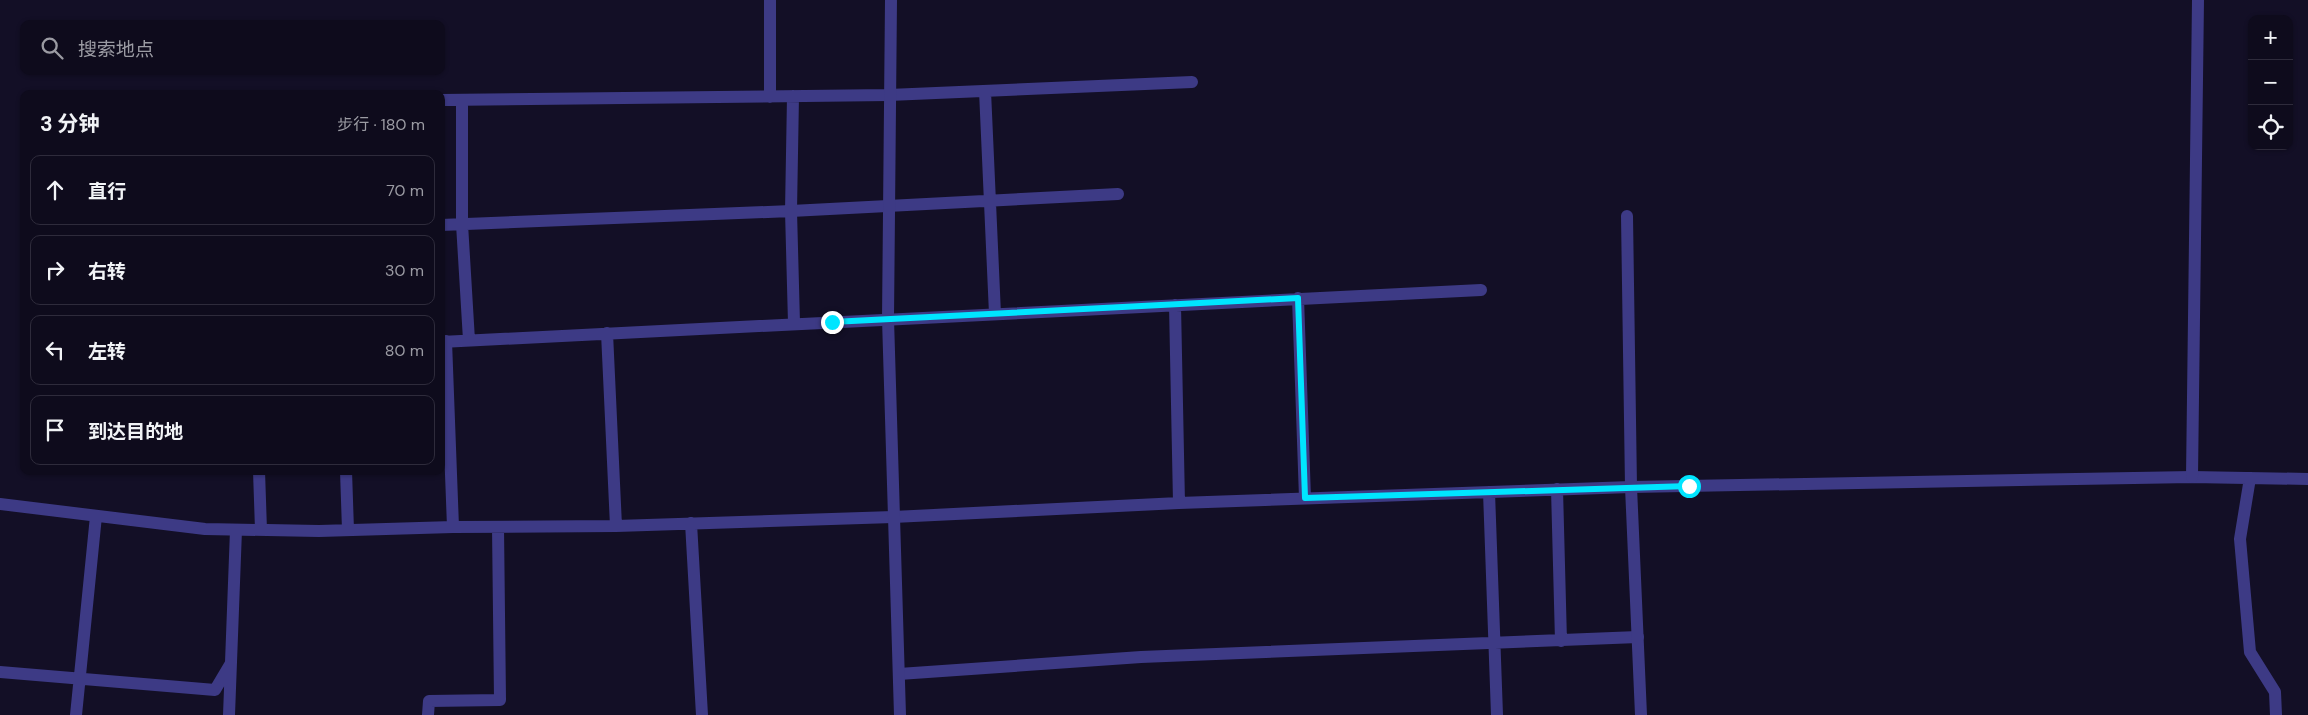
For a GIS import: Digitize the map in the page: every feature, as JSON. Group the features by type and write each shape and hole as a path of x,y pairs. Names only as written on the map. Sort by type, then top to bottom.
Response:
{"street":[{"path":"770,0 770,97"},
{"path":"891,0 888,319 900,715"},
{"path":"2192,477 2198,0"},
{"path":"445,100 890,95 1192,82"},
{"path":"985,91 995,314"},
{"path":"793,96 791,211 794,324"},
{"path":"462,100 462,224 469,340"},
{"path":"445,225 791,211 1118,194"},
{"path":"1627,216 1631,487 1641,715"},
{"path":"445,341 1481,290"},
{"path":"1298,298 1305,498"},
{"path":"1175,305 1179,503"},
{"path":"607,333 616,526"},
{"path":"445,362 453,527"},
{"path":"259,475 261,530"},
{"path":"346,475 348,530"},
{"path":"0,504 205,529 348,530 691,524 893,517 1305,498 1631,487 2192,477 2308,479"},
{"path":"2250,478 2240,539 2250,652 2275,692 2276,715"},
{"path":"1557,489 1561,640"},
{"path":"1489,492 1497,715"},
{"path":"76,715 96,516"},
{"path":"691,524 702,715"},
{"path":"428,715 429,701 500,700 498,527"},
{"path":"229,715 236,530"},
{"path":"899,674 1141,657 1638,637"},
{"path":"0,672 215,690 231,663"}],"route":[{"path":"832,322 1298,298 1305,498 1689,486"}]}
